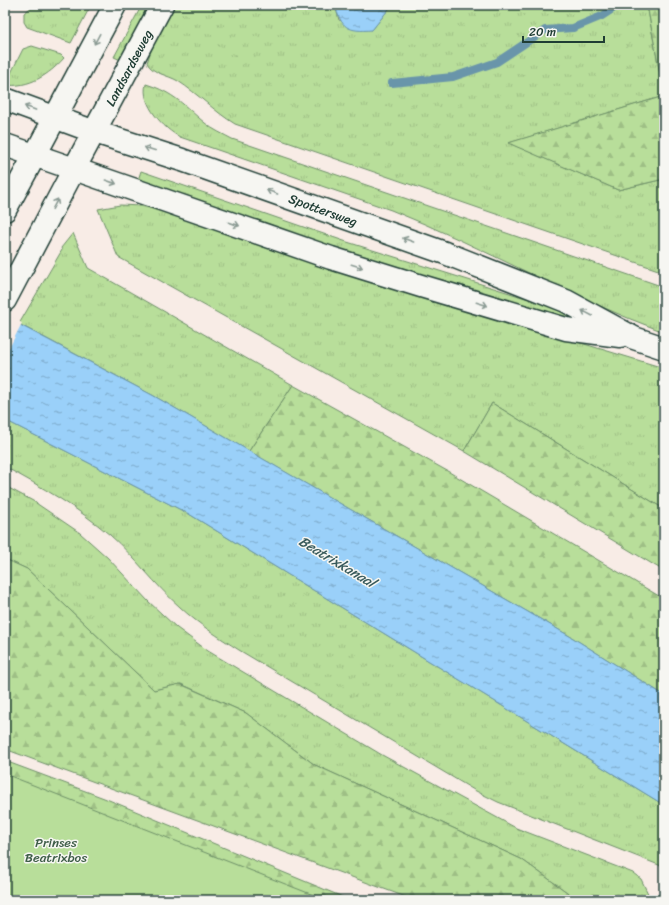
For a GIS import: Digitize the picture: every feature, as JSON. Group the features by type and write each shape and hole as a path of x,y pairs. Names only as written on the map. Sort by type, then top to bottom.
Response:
{"main road":[{"path":"5,210 116,5"},
{"name":"Landsardseweg","path":"5,300 162,5"},
{"name":"Spottersweg","path":"5,99 95,132 182,160 445,253 566,302 634,338 664,348"},
{"name":"Spottersweg","path":"5,145 331,258 428,288 566,329 634,338"}],"green space":[{"path":"34,5 91,5 71,43 27,27 24,22 24,13"},
{"path":"142,5 153,5 123,61 114,57"},
{"path":"173,5 335,5 339,20 372,30 392,5 647,5 664,96 509,143 618,190 664,179 664,272 235,124 178,81 153,70 147,63 153,44"},
{"path":"647,5 664,5 664,95"},
{"path":"32,46 61,55 64,58 52,70 38,79 22,84 5,85 23,49"},
{"path":"146,84 172,96 208,125 232,139 664,287 664,332 595,304 426,224 391,210 180,137 167,128 155,115 147,100 145,92"},
{"path":"664,96 664,179 618,190 508,143"},
{"path":"141,171 344,241 572,313 569,322 380,265 138,180"},
{"path":"120,205 141,206 180,215 418,294 664,368 664,509 492,403 464,451 118,257 98,209"},
{"path":"73,233 88,268 293,385 249,451 154,396 19,324 62,250 61,248"},
{"path":"293,385 449,472 664,599 664,695 573,638 249,451"},
{"path":"492,403 664,509 664,571 464,451"},
{"path":"5,420 189,514 664,805 664,867 498,802 474,790 216,635 187,613 153,580 128,552 98,525 59,498 5,467"},
{"path":"5,486 33,501 80,533 108,558 148,601 177,628 208,651 382,755 516,828 633,873 641,879 651,900 578,900 521,859 315,765 246,713 181,684 154,690 27,569 5,559"},
{"path":"5,559 27,569 154,690 180,684 246,713 315,765 521,859 578,900 414,900 5,749"},
{"name":"Prinses Beatrixbos","path":"5,761 104,798 350,900 145,900 5,869"},
{"name":"Prinses Beatrixbos","path":"5,774 326,900 5,900"}],"water":[{"path":"335,5 392,5 372,30 357,30 351,29 343,24 337,13"},
{"name":"Beatrixkanaal","path":"5,317 154,396 573,638 664,695 664,805 189,514 5,420"}],"pier":[{"path":"5,315 22,323 5,356"}],"waterway":[{"path":"392,83 453,77 497,62 545,30 573,28 602,16 619,5"},
{"path":"663,5 664,11"}]}
